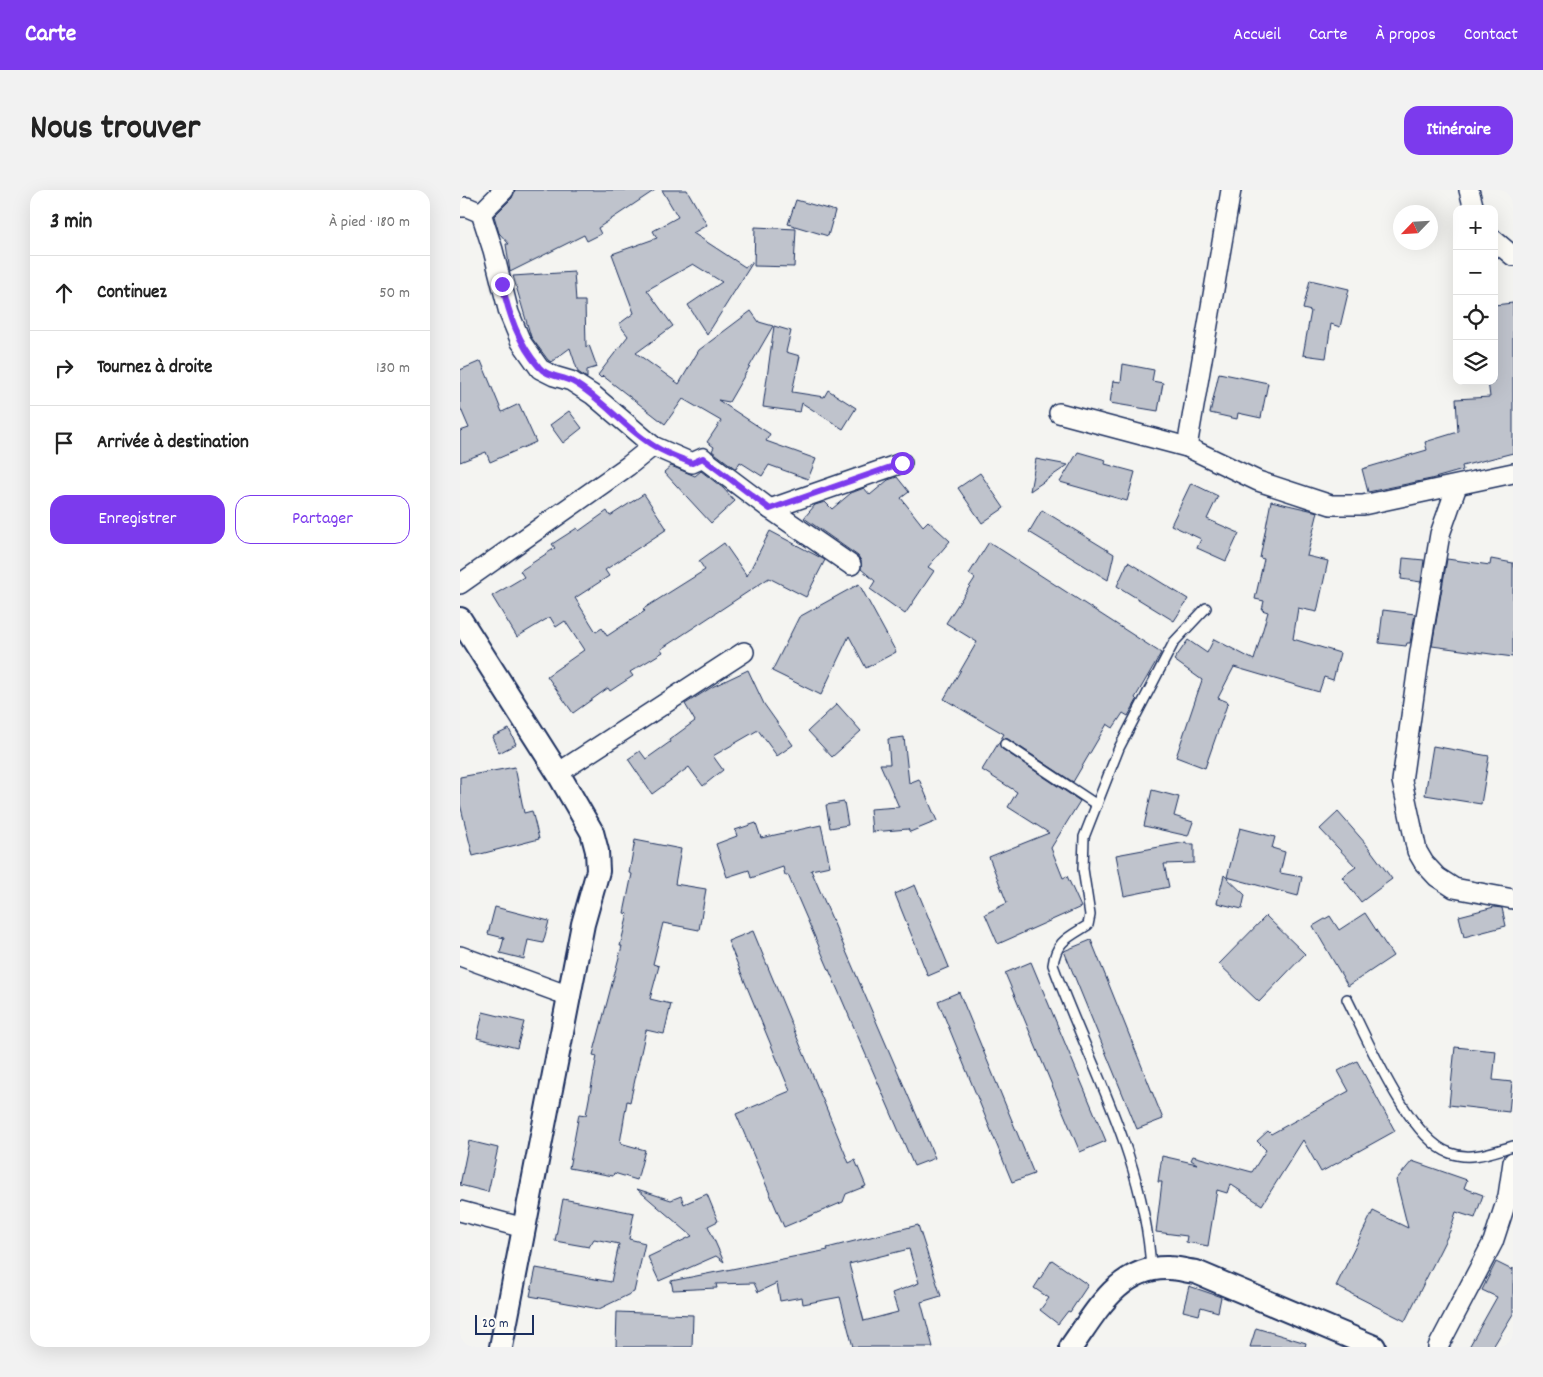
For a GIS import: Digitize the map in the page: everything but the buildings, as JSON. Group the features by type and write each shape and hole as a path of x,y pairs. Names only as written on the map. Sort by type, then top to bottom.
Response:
{"street":[{"path":"481,213 504,190"},
{"path":"1187,447 1231,190"},
{"path":"1469,190 1473,205"},
{"path":"460,207 467,207 481,213 493,250 509,313 521,342 540,369 554,376 571,380 594,395 653,446 692,463 703,458 770,509 851,565"},
{"path":"1498,243 1513,256"},
{"path":"1059,412 1187,447 1258,480 1331,505 1363,505 1513,473"},
{"path":"460,584 615,476 653,446"},
{"path":"770,509 902,463"},
{"path":"1457,486 1440,534 1421,643 1402,781 1417,851 1424,863 1454,888 1513,898"},
{"path":"460,619 558,773 592,832 597,851 598,871 583,924 501,1347"},
{"path":"558,773 744,652"},
{"path":"460,956 569,996"},
{"path":"1438,1347 1499,1228 1508,1196 1513,1162"},
{"path":"460,1211 524,1228"},
{"path":"1071,1347 1106,1298 1121,1282 1136,1273 1151,1269 1169,1268 1196,1272 1374,1347"}],"lane":[{"path":"1151,1269 1149,1239 1142,1199 1126,1144 1106,1088 1054,964 1055,951 1061,943 1088,925 1090,915 1083,869 1084,837 1119,748 1174,642 1206,608"},
{"path":"1005,744 1097,805"},
{"path":"1347,999 1392,1087 1415,1125 1432,1142 1449,1153 1475,1157 1513,1146"}],"route":[{"path":"502,284 509,313 521,342 540,369 554,376 571,380 594,395 653,446 694,464 703,458 726,478 770,509 902,463"}]}
